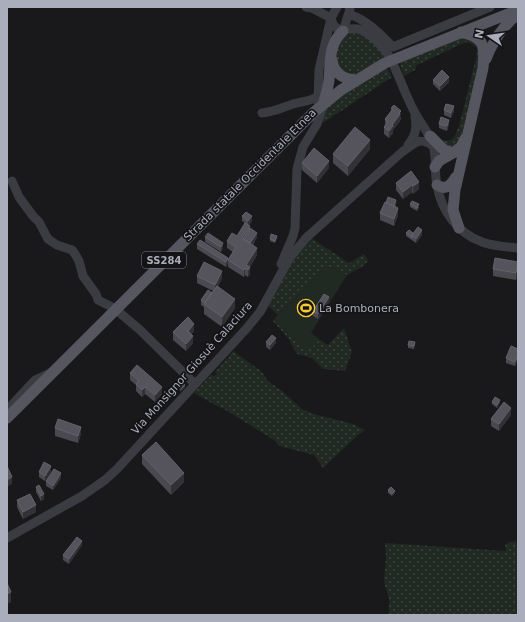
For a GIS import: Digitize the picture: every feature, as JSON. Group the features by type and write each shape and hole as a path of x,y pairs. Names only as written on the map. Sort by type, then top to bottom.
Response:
{"main road":[{"name":"Strada statale Occidentale Etnea","path":"7,418 320,104 356,80 391,60 518,10"},
{"path":"483,68 497,36 511,19 518,14"},
{"path":"320,104 329,80 330,53 334,42 336,25"},
{"path":"459,228 454,210 453,199 483,68 485,50 482,43 477,38 462,32"},
{"path":"330,53 332,64 338,74 347,79 356,80"},
{"path":"435,167 444,157 461,147 468,134"},
{"path":"430,137 444,150 453,152"},
{"path":"437,184 443,188 447,187 451,184 458,173"}],"street":[{"path":"306,7 312,8 336,25 355,29 371,36 379,43 389,56"},
{"path":"336,7 336,25"},
{"path":"350,10 356,17 371,27 393,47 490,7"},
{"path":"278,279 278,271 294,236 296,176 302,151 317,124 320,104 318,70 336,25 350,10"},
{"path":"350,10 355,29"},
{"path":"394,66 414,112 430,137 437,184 445,209 459,228 468,235 492,245 518,248"},
{"path":"262,113 273,112 294,103 311,101 320,104"},
{"path":"414,112 416,125 415,140"},
{"path":"415,140 418,133 430,137"},
{"path":"415,140 426,141 430,137"},
{"name":"Via Monsignor Giosuè Calaciura","path":"7,538 82,496 105,480 117,469 235,342 260,312 296,249 306,238 415,140"},
{"path":"12,181 19,197 32,216 39,222 48,239 57,245 72,250 79,260 83,276 96,294 98,300 112,307"},
{"path":"120,313 140,330 195,384"},
{"path":"7,410 35,380 53,372"}],"shaded area":[{"path":"351,33 362,35 367,38 386,58 355,76 340,73 336,57 337,49 341,41 346,35"},
{"path":"464,36 473,38 482,53 459,146 450,150 438,140 450,140 454,137 457,131 476,58 477,48 466,42 417,65 415,70 404,76 399,62"},
{"path":"387,67 392,77 323,123 323,111 343,94"},
{"path":"311,238 349,263 364,254 368,261 362,267 347,275 329,267 278,315 268,306 292,262"},
{"name":"La Bombonera","path":"329,267 347,275 311,333 319,339 310,349 304,348 298,340 291,337 274,319"},
{"path":"274,319 291,337 298,340 304,348 315,345 319,339 328,345 344,328 352,352 345,371 323,369 312,358 297,354 288,338 272,320"},
{"path":"233,351 261,371 268,381 281,390 302,409 314,414 353,424 365,430 323,468 314,455 279,446 274,440 224,409 194,393 211,375 214,376 217,374 215,372"},
{"path":"515,541 518,543 518,615 389,615 389,599 384,582 386,557 385,543 506,551 505,544"}],"building":[{"path":"442,70 449,77 440,86 433,80"},
{"path":"446,104 454,106 451,113 444,110"},
{"path":"394,105 401,111 389,131 384,127 388,122 385,119 393,109 391,108"},
{"path":"441,117 449,120 447,126 439,124"},
{"path":"355,127 370,140 348,166 333,154"},
{"path":"314,148 329,161 317,176 302,163"},
{"path":"411,171 419,182 403,192 396,183"},
{"path":"388,197 396,200 394,206 386,203"},
{"path":"412,201 419,204 417,208 410,204"},
{"path":"385,202 398,208 394,219 380,213"},
{"path":"246,212 252,216 248,221 242,216"},
{"path":"245,223 250,226 242,238 257,248 246,265 250,267 248,270 245,268 244,270 228,260 236,247 227,241 232,233 237,236"},
{"path":"418,227 422,230 416,239 412,235"},
{"path":"250,228 257,233 250,243 243,239"},
{"path":"409,230 413,233 412,238 406,233"},
{"path":"208,233 223,243 221,247 205,237"},
{"path":"271,234 277,236 275,241 270,239"},
{"path":"200,240 228,258 226,262 197,244"},
{"path":"495,258 518,262 516,273 493,269"},
{"path":"204,262 222,271 215,285 197,276"},
{"path":"217,286 235,299 222,317 204,304"},
{"path":"208,290 212,293 205,303 201,300"},
{"path":"324,294 329,297 318,314 313,311"},
{"path":"188,317 194,324 188,331 193,336 186,344 173,332"},
{"path":"272,335 276,338 270,345 266,342"},
{"path":"409,341 415,342 414,346 408,345"},
{"path":"511,346 518,349 518,355 515,362 506,358"},
{"path":"137,365 162,387 155,395 145,387 142,390 136,384 139,381 130,373"},
{"path":"180,381 185,385 181,389 176,385"},
{"path":"495,397 500,400 497,405 492,402"},
{"path":"504,402 511,408 499,424 491,419"},
{"path":"58,419 81,427 78,436 55,428"},
{"path":"156,442 184,473 171,485 142,455"},
{"path":"44,462 51,466 45,476 39,472"},
{"path":"7,466 12,477 7,480"},
{"path":"54,469 61,473 53,486 46,481"},
{"path":"39,485 44,494 41,496 36,487"},
{"path":"391,487 395,491 392,494 388,490"},
{"path":"30,494 36,505 23,512 17,500"},
{"path":"77,537 82,541 69,559 63,555"},
{"path":"7,583 11,592 7,594"}],"place":[{"name":"La Bombonera","path":"306,308"}]}
